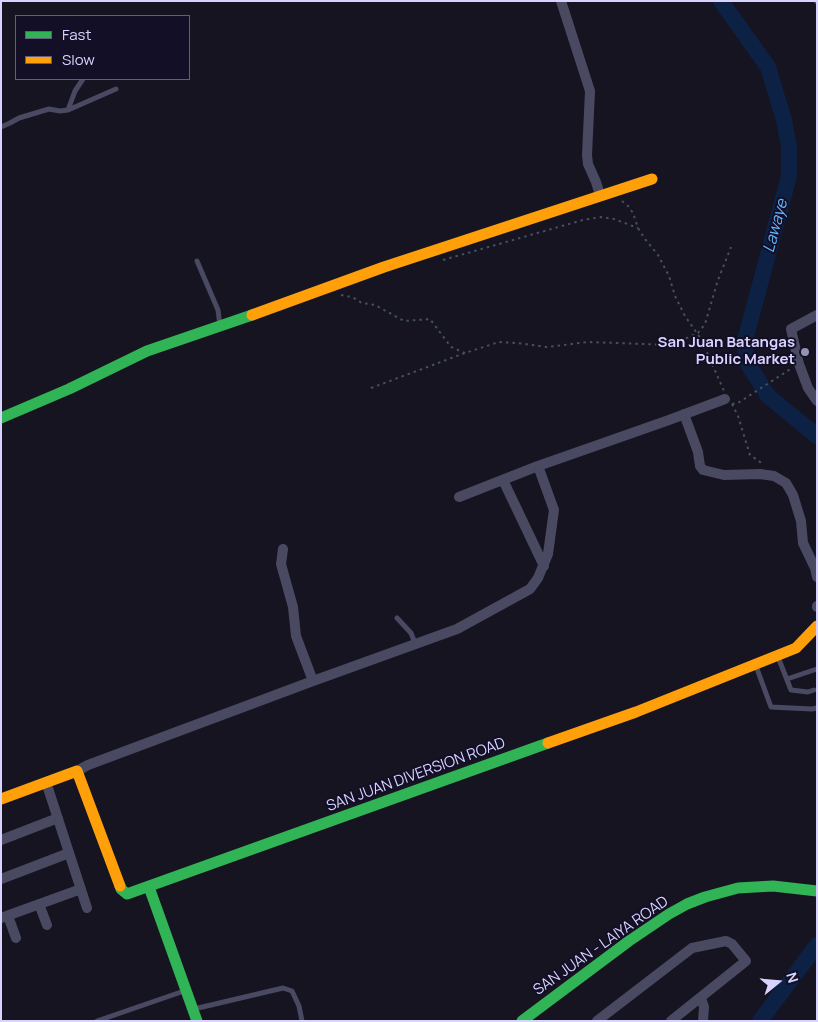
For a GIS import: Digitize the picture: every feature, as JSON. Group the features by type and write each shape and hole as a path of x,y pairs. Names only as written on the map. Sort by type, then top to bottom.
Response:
{"street":[{"path":"561,1 590,91 587,155 588,164 600,195"},
{"path":"1,418 147,351 220,327 384,267 652,179"},
{"path":"817,315 791,329 799,364 808,388 817,401"},
{"path":"459,497 538,466 724,399"},
{"path":"684,414 698,452 700,466 703,470 724,475 760,474 774,476 786,483 793,495 801,521 803,543 815,568 817,577"},
{"path":"1,799 458,628 530,590 544,566 550,542 554,510 538,466"},
{"path":"503,480 544,566"},
{"path":"283,549 281,564 293,607 296,636 313,681"},
{"name":"SAN JUAN DIVERSION ROAD","path":"77,771 121,889 127,894 636,712 756,666 796,648 817,626"},
{"path":"46,782 87,908"},
{"path":"1,840 58,818"},
{"path":"1,880 69,854"},
{"name":"SAN JUAN - LAIYA ROAD","path":"522,1021 629,941 687,904 720,892 755,886 773,886 817,892"},
{"path":"149,887 187,990 194,1017"},
{"path":"16,938 4,917 81,888"},
{"path":"40,904 47,925"},
{"path":"597,1021 692,948 726,941 732,944 746,960 671,1021"},
{"path":"701,998 704,1007 703,1021"}],"lane":[{"path":"68,110 75,91 82,80"},
{"path":"1,126 10,124 19,118 49,109 68,110 116,89"},
{"path":"197,261 218,310 220,327"},
{"path":"397,618 411,633 415,643"},
{"path":"778,656 791,690 808,692 814,690"},
{"path":"756,666 771,706 817,708"},
{"path":"787,680 817,669"},
{"path":"194,1017 283,988 292,991 299,1006 302,1021"},
{"path":"98,1021 187,990"}],"path":[{"path":"619,199 633,213 644,239 658,254 669,276 675,296 685,316 698,333 713,368 722,383 724,399"},
{"path":"421,255 436,260 444,260 583,220 601,217 614,219 638,228"},
{"path":"371,388 499,342 547,347 588,342 671,345 698,333 705,324 718,280 731,247"},
{"path":"332,287 342,295 352,297 362,303 374,305 404,321 430,319 451,347 465,353"},
{"path":"764,465 750,455 738,416 732,404 738,403 796,366"}],"waterway":[{"name":"Lawaye","path":"721,1 768,67 784,120 789,147 789,176 744,344 748,364 768,396 817,436"},
{"name":"Lawaye","path":"760,1021 817,945"}],"traffic: fast":[{"path":"1,418 69,389 147,351 252,315"},
{"path":"120,886 127,894 548,743"},
{"path":"522,1021 629,941 687,904 738,888 773,886 817,891"},
{"path":"149,887 197,1021"}],"traffic: slow":[{"path":"252,315 384,267 652,179"},
{"path":"548,743 636,712 796,648 817,626"},
{"path":"1,799 77,771 120,886"}],"place":[{"name":"San Juan Batangas Public Market","path":"805,352"}]}
